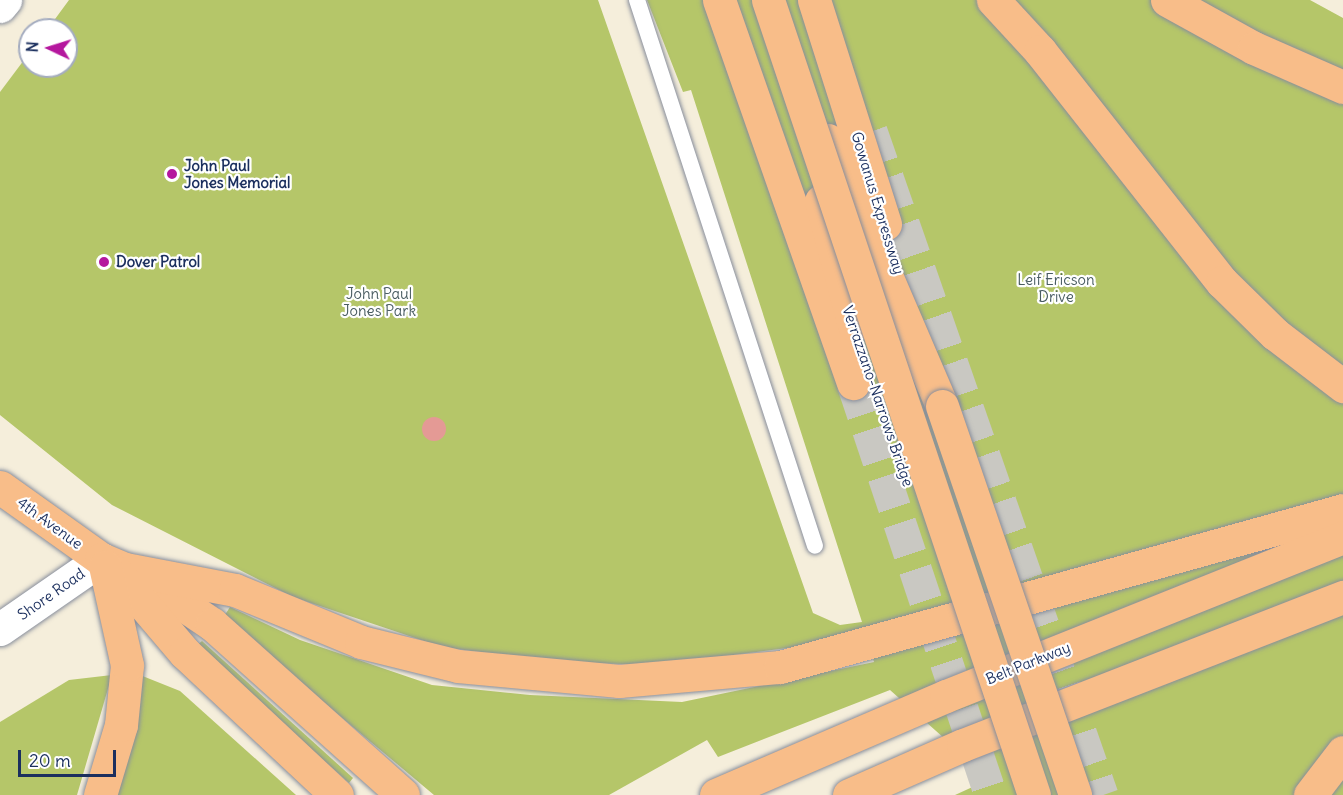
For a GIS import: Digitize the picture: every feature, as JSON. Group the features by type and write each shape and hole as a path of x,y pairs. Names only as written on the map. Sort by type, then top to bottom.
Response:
{"main road":[{"path":"719,0 853,383"},
{"name":"Verrazzano-Narrows Bridge","path":"733,0 859,341 1016,795"},
{"path":"768,0 859,341"},
{"path":"768,0 942,406 1075,795"},
{"name":"Verrazzano-Narrows Bridge","path":"768,0 1034,795"},
{"name":"Gowanus Expressway","path":"814,0 942,406"},
{"path":"993,0 1040,51 1222,282 1275,334 1343,386"},
{"path":"1167,0 1254,48 1343,87"},
{"name":"4th Avenue","path":"0,487 113,564"},
{"path":"113,564 235,590 361,642 458,666 619,681 780,667 1343,510"},
{"name":"Belt Parkway","path":"716,795 946,696 1343,537"},
{"path":"100,795 121,725 127,664 108,572 113,564"},
{"path":"113,564 184,653 337,795"},
{"path":"113,564 212,624 403,795"},
{"path":"849,795 963,745 1343,597"},
{"path":"1310,795 1343,752"}],"street":[{"path":"0,6 5,0"},
{"name":"Shore Road","path":"0,629 113,564"}],"lane":[{"path":"637,0 815,546"}],"green space":[{"path":"69,0 598,0 813,613 840,625 862,622 691,90 683,92 647,0 1310,0 1343,18 1343,795 955,795 990,779 890,690 718,757 707,740 609,795 434,795 223,618 230,607 300,640 432,685 530,695 682,702 874,662 865,632 834,642 657,665 554,662 442,647 293,597 112,505 0,415 0,92 18,68 18,78 78,78 78,18 56,18"},
{"path":"202,641 353,778 349,783 196,646"},
{"path":"112,675 77,795 0,795 0,722 69,680"},
{"path":"140,675 180,691 296,795 114,795"}],"building":[{"path":"434,417 442,421 446,429 442,437 434,441 426,437 422,429 426,421"}],"tunnel":[{"path":"871,131 1102,795"},
{"path":"853,383 991,795"}],"place":[{"name":"John Paul Jones Memorial","path":"172,174"},
{"name":"Dover Patrol","path":"104,262"}],"park label":[{"name":"Leif Ericson Drive","path":"1056,288"},
{"name":"John Paul Jones Park","path":"379,302"}]}
